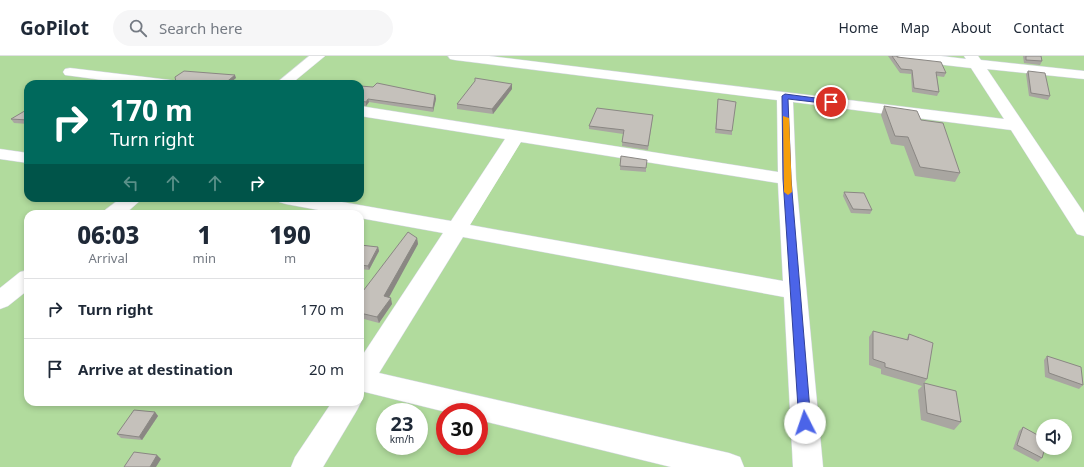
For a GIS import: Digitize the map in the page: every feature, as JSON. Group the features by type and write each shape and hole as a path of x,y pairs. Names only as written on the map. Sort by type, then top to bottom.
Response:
{"street":[{"path":"287,80 318,56"},
{"path":"455,56 566,63 785,96 1014,124"},
{"path":"901,56 973,60 1084,75"},
{"path":"973,60 1084,230"},
{"path":"70,72 137,80"},
{"path":"785,96 787,179 808,467"},
{"path":"364,112 787,179"},
{"path":"364,375 516,136"},
{"path":"0,154 24,157"},
{"path":"117,210 128,202"},
{"path":"308,202 352,210"},
{"path":"364,212 795,291"},
{"path":"0,300 24,281"},
{"path":"364,390 730,467"},
{"path":"306,467 345,406"}],"green space":[{"path":"0,56 1084,56 1084,467 0,467"}],"building":[{"path":"892,56 941,62 946,73 936,72 939,92 914,88 912,70 901,69"},
{"path":"1026,56 1041,56 1042,61 1026,60"},
{"path":"184,71 235,75 229,80 176,80 175,77"},
{"path":"1028,71 1045,73 1050,96 1031,93"},
{"path":"475,78 512,84 492,109 457,104 475,81"},
{"path":"377,83 435,95 433,108 368,99 366,102 364,102 364,86 373,87"},
{"path":"718,99 736,102 732,131 716,129"},
{"path":"884,106 917,111 921,120 943,123 960,173 920,167 908,137 895,136"},
{"path":"597,108 653,115 648,146 622,142 624,130 589,126"},
{"path":"24,111 24,120 11,119"},
{"path":"621,156 647,160 646,168 620,166"},
{"path":"844,192 864,193 872,210 853,209"},
{"path":"408,232 417,238 384,296 391,298 377,317 364,314 364,290"},
{"path":"364,245 378,247 368,266 364,266"},
{"path":"873,331 908,340 909,334 933,343 927,379 885,367 885,363 873,359"},
{"path":"1047,356 1081,367 1083,385 1049,373"},
{"path":"924,383 956,391 961,422 927,413"},
{"path":"134,410 155,412 139,437 117,434"},
{"path":"1023,427 1036,434 1036,455 1017,445"},
{"path":"134,452 157,455 150,467 124,467"},
{"path":"1036,455 1043,455 1042,458"}],"slow traffic":[{"path":"786,118 788,192"}],"route":[{"path":"805,423 787,179 785,96 831,102"}]}
